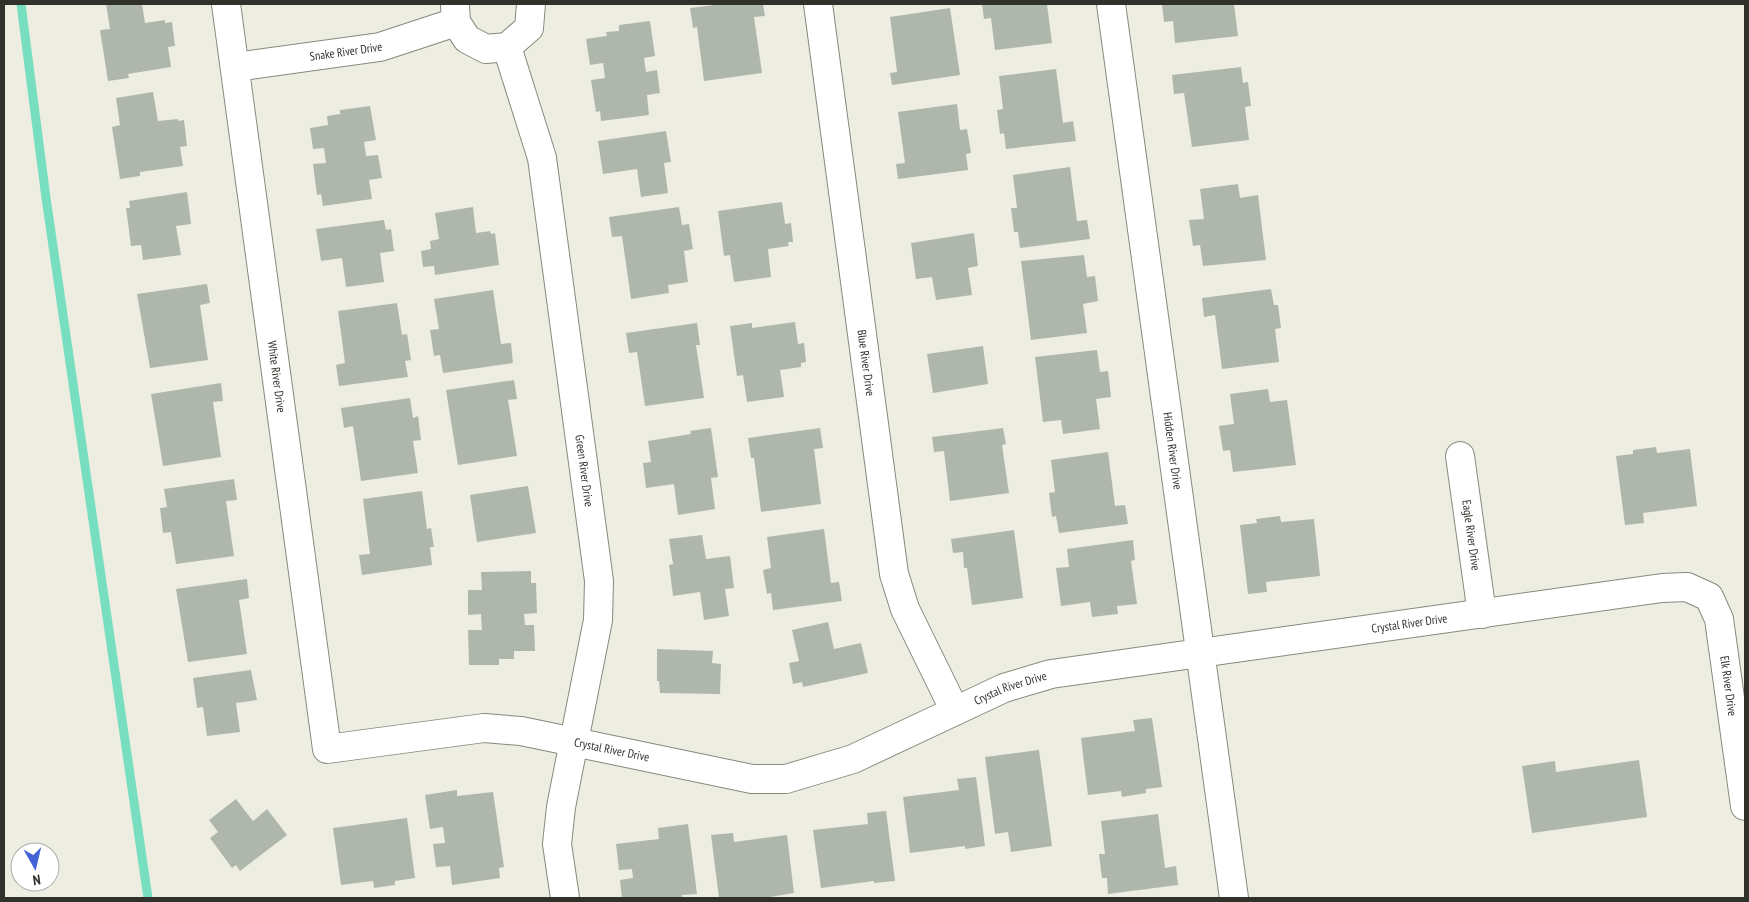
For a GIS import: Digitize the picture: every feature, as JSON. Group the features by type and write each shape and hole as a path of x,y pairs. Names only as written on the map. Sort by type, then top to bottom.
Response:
{"street":[{"name":"White River Drive","path":"226,4 326,749"},
{"path":"507,47 529,28 531,4"},
{"name":"Blue River Drive","path":"818,4 894,574 905,609 955,711"},
{"name":"Hidden River Drive","path":"1111,4 1234,898"},
{"name":"Snake River Drive","path":"235,67 380,47 456,13 467,40 486,49 507,47"},
{"name":"Green River Drive","path":"507,47 542,158 598,581 598,620 561,807 557,844 565,898"},
{"name":"Eagle River Drive","path":"1460,456 1482,614"},
{"name":"Crystal River Drive","path":"326,749 484,728 521,731 752,779 786,779 852,759 1004,688 1051,674 1662,588 1687,587 1709,597"},
{"name":"Elk River Drive","path":"1709,597 1718,619 1724,645 1745,806"}],"building":[{"path":"106,4 142,4 145,23 165,20 165,23 172,22 175,46 168,47 171,67 128,74 129,78 108,81 100,30 110,29"},
{"path":"723,4 763,4 765,16 754,17 762,73 704,81 697,27 693,28 690,8"},
{"path":"982,4 1047,4 1052,43 995,50 991,18 984,19"},
{"path":"1162,4 1234,4 1238,36 1175,43 1173,21 1164,22"},
{"path":"950,8 960,75 892,85 890,73 897,72 890,17"},
{"path":"650,21 655,56 644,58 646,72 657,70 660,93 647,95 649,115 601,121 600,111 596,112 591,80 605,78 603,63 590,65 586,39 607,36 606,32 619,31 619,25"},
{"path":"1241,67 1243,83 1248,82 1251,106 1245,107 1249,140 1192,147 1184,93 1174,94 1172,75"},
{"path":"1056,69 1063,123 1073,121 1076,141 1006,149 1004,133 1000,134 997,110 1003,109 999,76"},
{"path":"153,92 158,121 184,120 187,146 180,147 183,166 140,172 140,176 120,179 112,127 120,125 116,98"},
{"path":"957,104 960,130 967,129 971,153 966,154 968,170 898,179 896,164 905,163 898,112"},
{"path":"370,106 376,140 364,142 366,156 378,155 382,178 369,180 372,199 323,206 321,194 317,195 313,164 326,163 324,148 313,149 310,128 328,125 327,116 340,114 340,110"},
{"path":"666,131 671,162 664,163 668,193 641,197 637,169 603,174 598,141"},
{"path":"1070,167 1077,221 1087,220 1090,239 1020,248 1018,232 1014,232 1011,208 1017,208 1013,175"},
{"path":"1238,184 1240,198 1258,195 1266,260 1203,266 1200,245 1193,246 1189,220 1204,219 1200,189"},
{"path":"187,192 191,224 176,226 181,255 143,260 141,245 131,246 126,208 130,208 129,201"},
{"path":"782,202 785,224 791,223 793,242 788,242 789,246 768,249 771,277 734,282 730,255 724,256 718,211"},
{"path":"473,207 476,233 490,231 491,234 495,233 499,265 435,275 434,266 423,267 421,251 431,249 430,241 439,239 435,213"},
{"path":"679,207 682,225 689,224 693,249 684,251 688,282 668,285 669,293 631,299 622,236 612,237 609,217"},
{"path":"384,220 386,230 391,229 394,251 380,253 384,282 346,287 342,258 321,261 316,229"},
{"path":"974,233 978,266 968,268 972,295 936,300 932,277 916,279 911,243"},
{"path":"1084,255 1087,277 1095,276 1098,301 1083,304 1087,333 1031,340 1021,261"},
{"path":"207,284 210,303 200,305 208,360 150,368 137,294"},
{"path":"1271,289 1274,305 1278,305 1281,328 1275,329 1279,362 1222,369 1215,315 1204,317 1202,298"},
{"path":"493,290 501,344 511,343 513,363 443,373 440,355 434,356 430,330 439,329 434,299"},
{"path":"397,303 402,335 407,334 411,360 405,361 408,377 339,386 336,365 345,363 338,311"},
{"path":"795,322 798,344 804,343 806,362 801,363 801,367 780,370 784,397 747,402 743,375 737,376 730,326 752,323 752,328"},
{"path":"697,323 700,345 696,345 704,398 645,406 637,352 629,353 626,333"},
{"path":"983,346 988,384 933,393 927,354"},
{"path":"1097,350 1100,372 1108,371 1111,397 1096,399 1100,429 1063,434 1061,420 1043,422 1035,357"},
{"path":"514,380 517,399 508,400 517,456 458,465 446,390"},
{"path":"221,383 223,401 213,402 221,457 163,466 151,394"},
{"path":"1268,389 1270,402 1287,400 1296,465 1233,472 1230,450 1223,451 1219,426 1234,424 1230,394"},
{"path":"410,398 413,418 418,416 421,440 413,441 418,473 361,481 353,426 344,428 341,408"},
{"path":"711,428 718,477 711,478 715,509 678,515 674,484 646,488 643,463 651,462 648,441 691,434 690,431"},
{"path":"820,428 823,448 814,449 821,504 761,512 754,458 751,458 748,438"},
{"path":"1003,428 1006,444 1002,445 1009,493 950,501 944,451 934,452 932,437"},
{"path":"1656,447 1657,453 1690,449 1697,506 1643,513 1644,523 1625,525 1616,456 1633,454 1633,450"},
{"path":"1108,452 1115,506 1125,505 1128,524 1059,533 1056,516 1052,517 1049,493 1055,492 1051,460"},
{"path":"234,479 237,500 226,501 234,556 176,564 171,532 163,533 160,508 167,507 164,489"},
{"path":"528,486 536,533 477,542 470,495"},
{"path":"422,491 427,529 431,528 434,547 430,547 432,565 362,575 359,555 370,554 363,499"},
{"path":"1280,516 1281,522 1314,519 1320,576 1266,582 1267,592 1248,594 1240,525 1257,523 1256,519"},
{"path":"824,529 831,583 839,582 842,601 773,610 771,593 767,594 763,570 771,568 767,537"},
{"path":"1014,530 1023,598 972,605 967,568 964,568 963,552 953,553 951,539"},
{"path":"702,535 706,559 730,556 734,588 725,589 729,616 704,620 700,592 673,596 669,565 673,564 669,539"},
{"path":"1133,540 1135,560 1131,561 1137,604 1117,606 1118,614 1092,617 1090,602 1061,606 1056,568 1069,567 1067,549"},
{"path":"531,571 531,583 536,583 537,613 524,614 525,625 534,625 535,651 514,651 514,659 499,659 499,665 469,665 468,630 482,630 481,614 468,615 468,590 482,590 481,572"},
{"path":"247,579 249,598 239,600 247,654 188,662 176,589"},
{"path":"828,622 834,649 861,643 868,673 803,687 802,682 793,684 789,663 799,661 792,630"},
{"path":"657,649 713,651 712,663 721,664 720,694 660,693 659,681 657,681"},
{"path":"251,670 257,700 236,703 240,732 207,736 203,707 197,708 193,678"},
{"path":"1152,718 1162,787 1146,789 1146,793 1122,797 1121,791 1088,795 1081,738 1135,731 1133,720"},
{"path":"1039,750 1052,846 1011,852 1008,832 995,834 985,757"},
{"path":"1639,760 1647,817 1532,833 1522,766 1555,761 1556,772"},
{"path":"976,777 985,846 965,849 965,846 910,853 903,797 959,790 957,779"},
{"path":"457,790 457,796 493,792 504,867 499,868 500,878 452,885 450,866 436,867 433,844 445,843 443,827 430,829 425,795"},
{"path":"236,799 253,821 267,809 287,835 240,871 236,865 232,868 210,838 218,832 209,820"},
{"path":"886,811 895,881 874,883 874,881 821,888 813,830 868,824 867,813"},
{"path":"1158,814 1165,868 1176,866 1178,885 1108,894 1107,878 1102,878 1099,854 1105,854 1101,821"},
{"path":"407,818 415,878 395,881 395,885 374,888 373,881 341,885 333,828"},
{"path":"688,824 697,894 682,895 682,898 622,898 620,880 633,878 632,869 619,870 616,844 659,839 658,828"},
{"path":"733,833 734,842 787,835 794,893 764,898 719,898 711,835"}],"waterway":[{"path":"21,4 46,198 148,898"}]}
